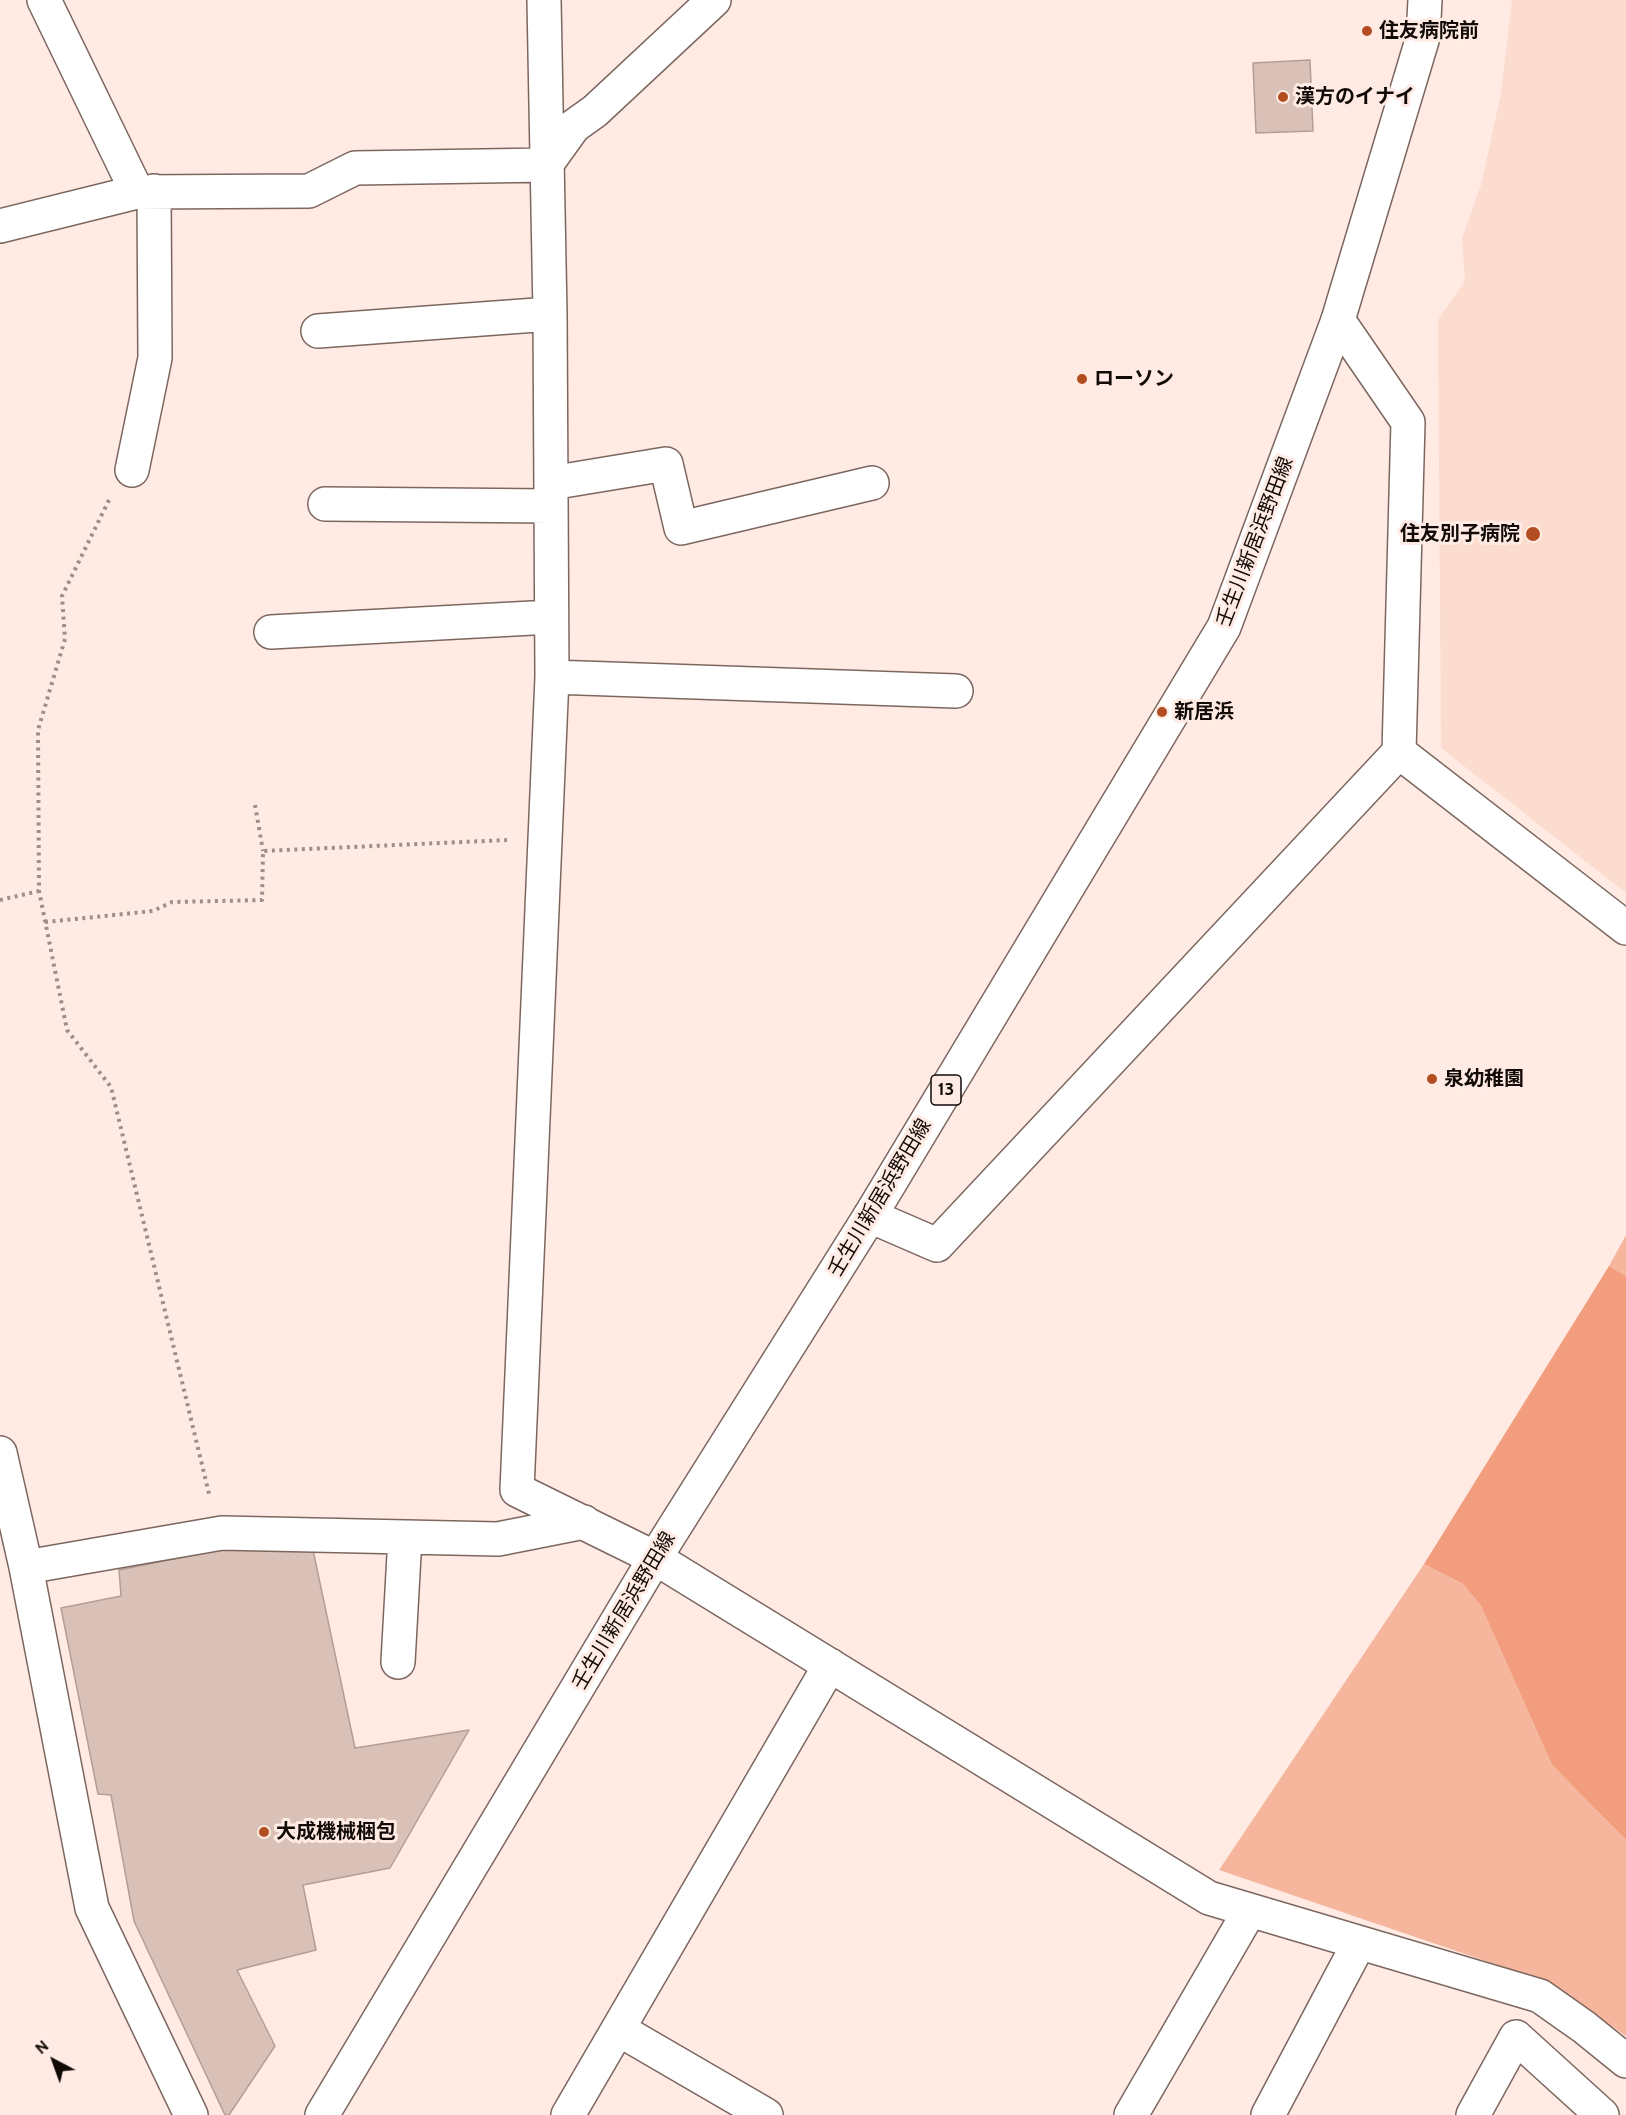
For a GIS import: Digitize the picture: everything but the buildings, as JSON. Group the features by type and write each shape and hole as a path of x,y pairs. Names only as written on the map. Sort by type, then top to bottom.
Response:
{"street":[{"path":"44,0 145,192 155,358 132,470"},
{"path":"544,0 550,314 552,677 517,1490 655,1558 1209,1898 1540,1996 1626,2061"},
{"path":"546,165 574,126 595,111 714,0"},
{"name":"壬生川新居浜野田線","path":"322,2115 655,1558 870,1216 1224,627 1338,320 1423,37 1425,0"},
{"path":"0,226 145,192 309,190 355,168 546,165"},
{"path":"318,331 550,314"},
{"path":"870,1216 937,1245 1399,752 1408,422 1338,320"},
{"path":"325,504 551,495 666,464 681,528 872,483"},
{"path":"271,632 551,617"},
{"path":"552,677 956,691"},
{"path":"1399,752 1626,928"},
{"path":"0,1453 26,1567 92,1908 191,2115"},
{"path":"26,1567 219,1534 498,1539 584,1522"},
{"path":"398,1662 405,1537"},
{"path":"568,2115 830,1665"},
{"path":"1131,2115 1250,1910"},
{"path":"1268,2115 1359,1943"},
{"path":"618,2029 754,2112"},
{"path":"1473,2115 1516,2037 1602,2115"}],"path":[{"path":"132,470 120,478 62,596 65,639 38,730 39,891 67,1030 111,1087 219,1534"},
{"path":"45,922 153,912 172,902 262,900 263,851 255,805"},
{"path":"263,851 545,838"},
{"path":"0,900 39,891"}],"shaded area":[{"name":"住友別子病院","path":"1512,0 1626,0 1626,893 1441,748 1438,320 1465,281 1462,238 1481,185 1501,93"},
{"path":"1626,1235 1626,1276 1609,1266"},
{"path":"1609,1266 1626,1276 1626,1840 1552,1765 1481,1606 1463,1584 1424,1564"},
{"path":"1424,1564 1463,1584 1481,1606 1552,1765 1626,1840 1626,2036 1550,1983 1219,1870"}],"place":[{"name":"住友病院前","path":"1367,31"},
{"name":"漢方のイナイ","path":"1283,97"},
{"name":"ローソン","path":"1082,379"},
{"name":"住友別子病院","path":"1533,534"},
{"name":"新居浜","path":"1162,712"},
{"name":"泉幼稚園","path":"1432,1079"},
{"name":"大成機械梱包","path":"264,1832"}]}
